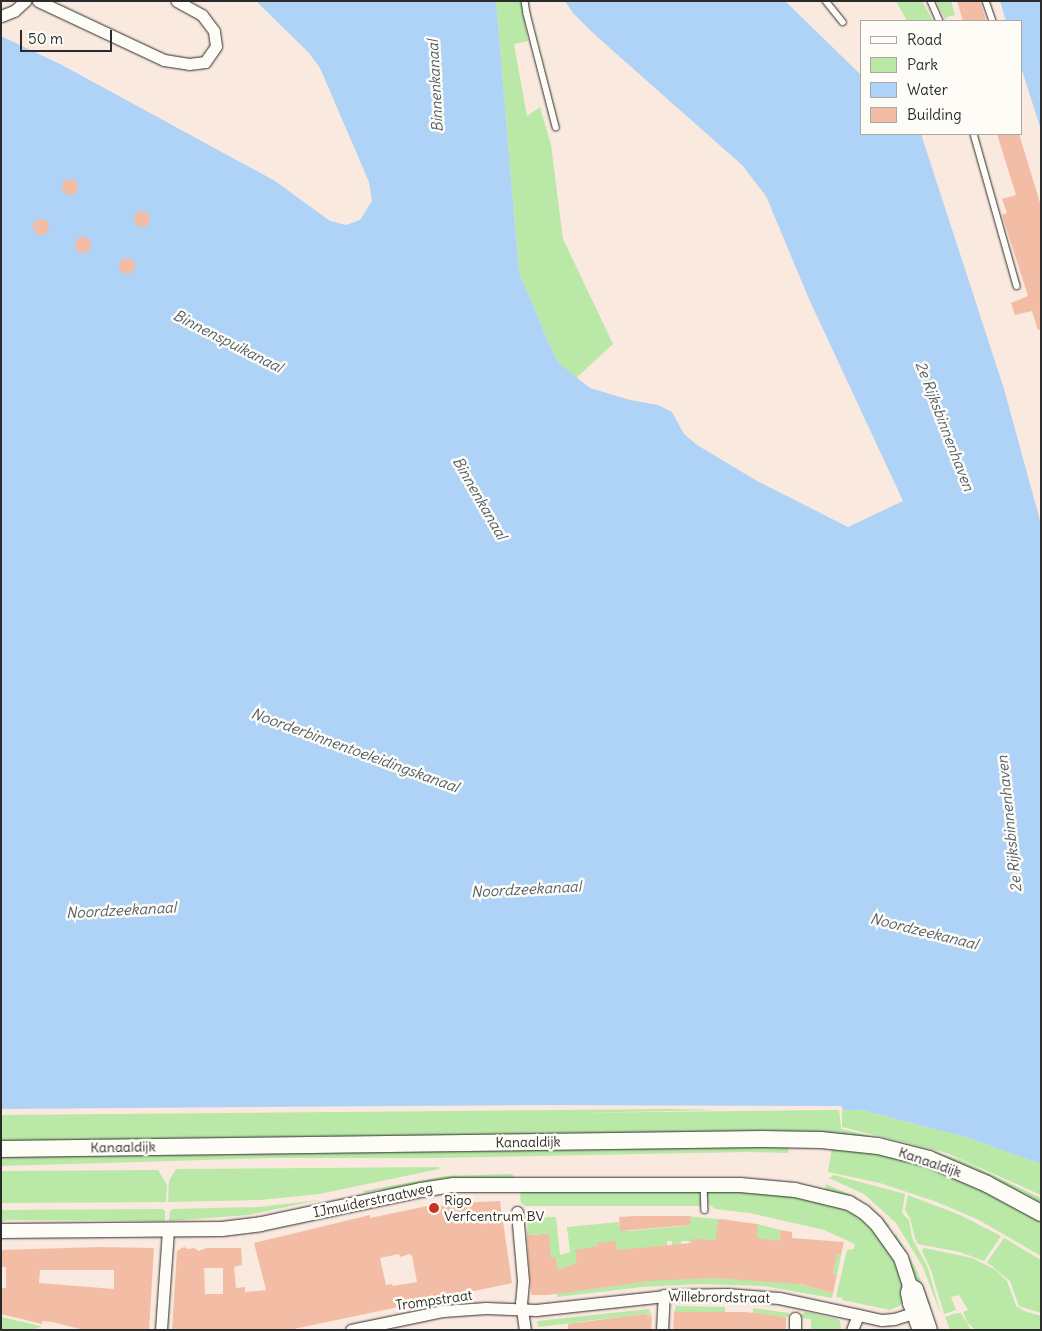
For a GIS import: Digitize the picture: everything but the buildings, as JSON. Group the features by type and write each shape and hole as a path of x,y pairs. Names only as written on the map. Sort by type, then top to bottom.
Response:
{"main road":[{"name":"Kanaaldijk","path":"1,1149 762,1139 821,1140 878,1146 929,1159 987,1184 1041,1213"}],"street":[{"path":"1,16 14,11 25,1"},
{"path":"38,1 164,60 189,64 206,62 216,46 214,31 202,15 177,1"},
{"name":"IJmuiderstraatweg","path":"1,1231 168,1230 242,1227 421,1190 454,1185 748,1185 795,1190 849,1203 864,1212 886,1235 901,1258 910,1286 908,1293 918,1311"},
{"path":"517,1212 523,1281 522,1310 525,1330"},
{"path":"161,1330 168,1230"},
{"path":"662,1330 664,1295"},
{"name":"Willebrordstraat","path":"522,1310 664,1295 758,1296 888,1320 918,1311"},
{"name":"Trompstraat","path":"351,1330 443,1311 486,1308 522,1310"},
{"path":"918,1311 920,1330"},
{"path":"918,1311 930,1330"},
{"path":"852,1330 858,1315"},
{"path":"795,1318 796,1330"}],"lane":[{"path":"525,1 556,127"},
{"path":"826,1 844,22"},
{"path":"931,1 940,20"},
{"path":"986,1 993,20"},
{"path":"974,135 1017,286"},
{"path":"704,1185 705,1210"}],"green space":[{"path":"496,1 521,1 528,41 514,44 527,116 540,107 551,145 563,239 613,344 575,379 561,365 553,353 519,272"},
{"path":"896,1 922,1 932,20 906,20"},
{"path":"936,1 951,1 955,15 947,17 946,20"},
{"path":"720,1110 570,1113 839,1110 841,1129 923,1148 961,1160 1041,1198 1041,1205 912,1148 1,1142 1,1115"},
{"path":"842,1110 862,1110 969,1138 1041,1164 1041,1195 947,1153 842,1127"},
{"path":"789,1146 788,1153 749,1152 434,1158 271,1158 1,1166 1,1156"},
{"path":"832,1147 870,1152 915,1163 964,1180 1022,1210 1041,1221 1041,1256 979,1220 937,1202 880,1183 828,1172"},
{"path":"439,1167 439,1169 319,1194 260,1200 168,1202 169,1181 176,1169"},
{"path":"158,1170 167,1185 166,1202 1,1203 1,1171"},
{"path":"512,1174 515,1179 383,1192 382,1189 365,1193 363,1191 445,1176"},
{"path":"834,1175 905,1194 902,1213 909,1220 912,1238 928,1268 941,1315 923,1267 896,1223 864,1194 829,1178"},
{"path":"826,1184 853,1196 875,1211 890,1226 888,1227 877,1215 843,1195 825,1190"},
{"path":"710,1190 789,1196 836,1207 854,1214 871,1229 890,1253 898,1271 906,1300 890,1310 842,1300 843,1298 836,1297 847,1250 854,1249 855,1244 824,1230 750,1213 715,1209 708,1203 708,1193"},
{"path":"700,1191 701,1204 699,1206 525,1206 521,1203 520,1196 521,1192"},
{"path":"908,1195 960,1215 1001,1236 984,1261 960,1252 918,1244 910,1218 905,1210"},
{"path":"319,1200 248,1215 169,1221 170,1211 173,1209 259,1207"},
{"path":"162,1209 165,1211 165,1221 6,1220 1,1223 1,1210"},
{"path":"684,1216 718,1219 717,1227 721,1219 730,1220 729,1230 735,1231 736,1221 757,1230 757,1224 781,1230 779,1241 774,1241 841,1255 837,1275 833,1274 835,1265 831,1264 786,1283 796,1283 833,1293 832,1298 764,1286 699,1284 642,1287 557,1297 559,1276 556,1258 555,1284 539,1234 527,1235 528,1218 556,1217 560,1255 570,1252 567,1227 619,1222 620,1229 628,1231 684,1226","holes":["704,1239 710,1240 709,1278 699,1278","667,1241 672,1241 674,1279 668,1257","681,1241 689,1241 690,1263 681,1263","711,1263 764,1281 711,1278"]},
{"path":"896,1234 917,1271 930,1303 929,1306 894,1235"},
{"path":"1004,1238 1041,1260 1041,1313 1019,1306 1010,1281 987,1262"},
{"path":"924,1248 972,1258 996,1270 1007,1281 1016,1306 1024,1311 1041,1316 1041,1330 975,1330 967,1322 963,1312 968,1310 959,1295 951,1297 956,1310 944,1314 931,1270 922,1251"},
{"path":"676,1306 725,1307 725,1313 674,1312"},
{"path":"753,1308 789,1313 789,1317 753,1314"},
{"path":"649,1309 652,1317 647,1314 578,1322 578,1330 574,1330 573,1323 538,1327 537,1321"},
{"path":"806,1312 837,1319 840,1321 841,1330 811,1330 811,1319 792,1317 792,1313 800,1315"},
{"path":"961,1313 971,1330 950,1330 945,1317"},
{"path":"1,1317 41,1327 30,1330 1,1330"}],"water":[{"path":"256,1 496,1 519,272 553,353 561,365 590,388 630,400 658,405 672,412 684,434 697,445 757,481 848,527 903,501 809,299 766,196 742,165 594,34 573,13 565,1 785,1 860,74 860,135 921,135 1004,389 1041,524 1041,1164 969,1138 862,1110 843,1110 841,1106 532,1105 1,1109 1,36 62,65 275,181 330,221 346,225 360,220 372,201 369,182 320,68 309,53"},
{"path":"1000,1 1041,1 1041,130 1022,70 1022,20 1006,20"}],"place":[{"name":"Rigo Verfcentrum BV","path":"434,1208"}],"water label":[{"name":"Binnenkanaal","path":"435,86"},
{"name":"Binnenspuikanaal","path":"228,341"},
{"name":"2e Rijksbinnenhaven","path":"945,426"},
{"name":"Binnenkanaal","path":"480,498"},
{"name":"Noorderbinnentoeleidingskanaal","path":"355,750"},
{"name":"2e Rijksbinnenhaven","path":"1009,824"},
{"name":"Noordzeekanaal","path":"526,889"},
{"name":"Noordzeekanaal","path":"121,910"},
{"name":"Noordzeekanaal","path":"924,931"}]}
